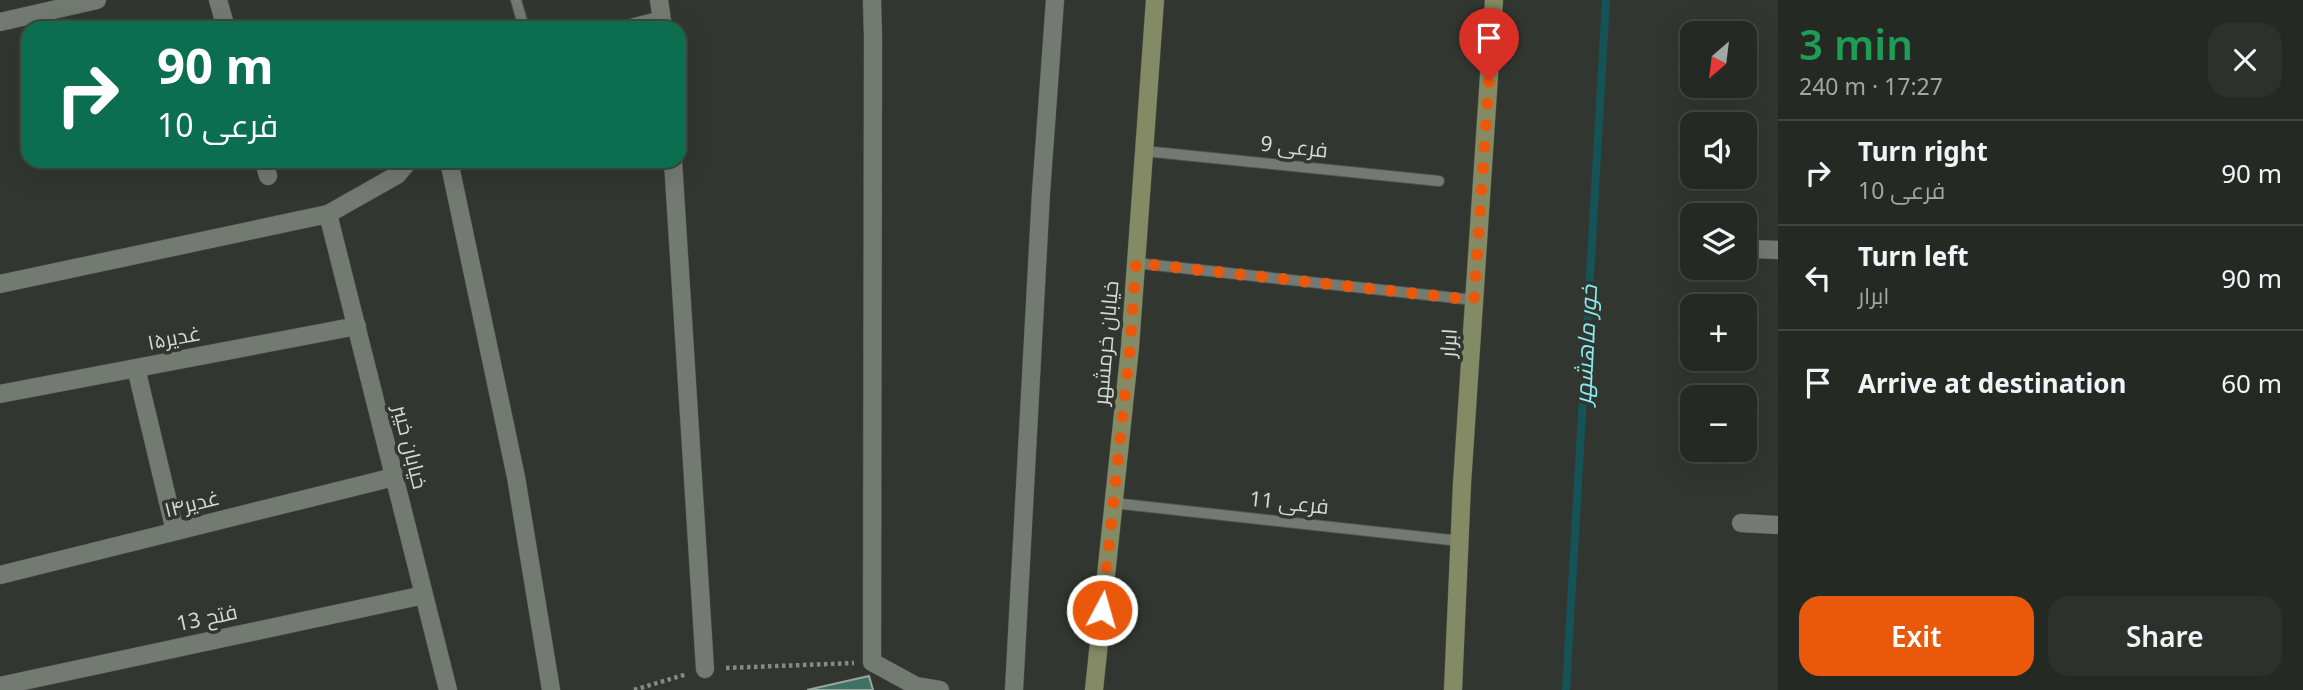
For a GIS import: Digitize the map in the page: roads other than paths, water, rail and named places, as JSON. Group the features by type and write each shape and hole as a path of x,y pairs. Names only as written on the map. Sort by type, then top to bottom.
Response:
{"street":[{"path":"0,22 97,0"},
{"path":"218,0 224,21"},
{"path":"659,0 662,21"},
{"path":"872,0 872,662 916,686 940,690"},
{"path":"1014,690 1055,0"},
{"name":"خیابان خرمشهر","path":"1094,690 1130,347 1155,0"},
{"name":"ابرار","path":"1453,690 1462,484 1494,0"},
{"path":"0,284 328,214 397,175 403,168"},
{"path":"450,168 516,477 551,690"},
{"path":"673,168 705,669"},
{"name":"خیابان خیبر","path":"328,214 448,690"},
{"path":"1757,249 1778,250"},
{"name":"غدیر۱۵","path":"0,394 357,326"},
{"path":"136,368 175,531"},
{"name":"غدیر۱۴","path":"0,575 394,477"},
{"path":"1741,523 1778,525"},
{"name":"فتح 13","path":"0,686 424,596"}],"lane":[{"path":"516,0 522,21"},
{"name":"فرعی 9","path":"1144,151 1439,181"},
{"path":"1136,263 1474,300"},
{"name":"فرعی 11","path":"1113,503 1460,541"}],"waterway":[{"name":"خور ماهشهر","path":"1566,690 1606,0"}]}
